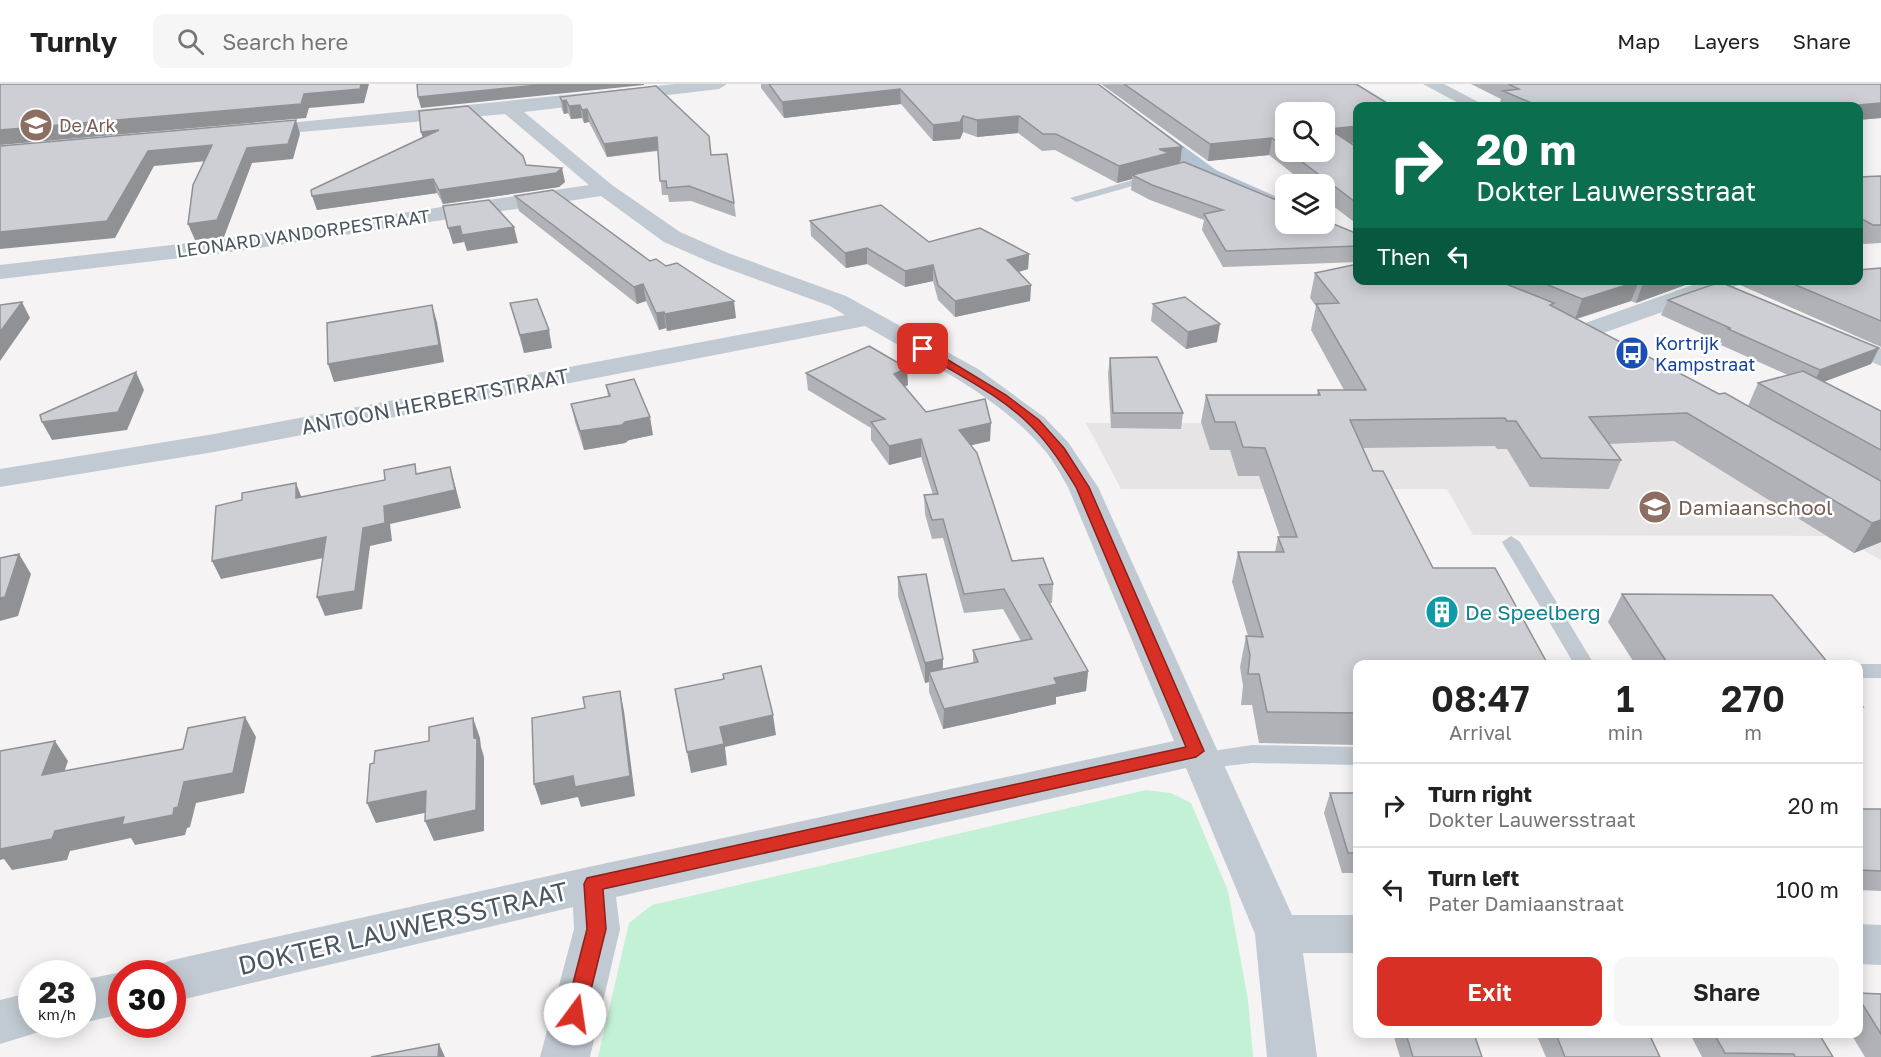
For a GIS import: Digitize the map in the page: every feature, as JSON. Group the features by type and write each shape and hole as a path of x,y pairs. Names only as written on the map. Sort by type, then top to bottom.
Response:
{"main road":[{"path":"1087,84 1192,168 1275,204"},
{"path":"1569,329 1610,349"}],"street":[{"path":"232,133 509,108 654,87 719,84"},
{"path":"1431,84 1469,102"},
{"path":"509,108 605,189 672,237 720,258 838,301 1002,398 1035,423 1058,448 1083,487 1278,934 1293,1057"},
{"name":"LEONARD VANDORPESTRAAT","path":"0,272 240,244 605,189"},
{"path":"1569,329 1716,285"},
{"path":"1726,285 1747,299"},
{"name":"ANTOON HERBERTSTRAAT","path":"0,478 214,443 869,318"},
{"path":"1819,331 1881,358"},
{"name":"DOKTER LAUWERSSTRAAT","path":"186,978 593,884 1198,755"},
{"path":"565,1057 597,929 593,884"},
{"path":"1278,934 1353,934"},
{"path":"1863,944 1881,945"},
{"path":"0,1022 18,1018"}],"lane":[{"path":"1076,198 1164,174"},
{"path":"1511,542 1582,660"},
{"path":"1863,671 1881,671"},
{"path":"1198,755 1353,756"}],"shaded area":[{"name":"Damiaanschool","path":"1710,420 1881,524 1881,560 1863,550 1854,553 1826,536 1473,535 1447,489 1121,489 1086,423 1591,424"}],"green space":[{"path":"1146,790 1171,793 1191,803 1228,891 1248,1000 1253,1057 598,1057 629,923 652,905"}],"building":[{"path":"0,84 361,84 360,89 304,94 301,104 0,130"},
{"path":"417,84 547,84 418,97"},
{"path":"769,84 1098,84 1182,147 1159,149 1169,153 1119,166 1056,134 1043,134 1019,116 977,120 963,116 960,122 933,125 900,89 782,102"},
{"path":"1124,84 1356,84 1385,102 1353,102 1353,127 1335,128 1335,102 1275,102 1275,140 1272,138 1210,144"},
{"path":"1508,84 1881,84 1881,103 1529,102 1503,91 1519,89"},
{"path":"656,86 709,136 711,155 727,154 734,203 689,186 667,188 666,181 660,181 657,137 604,144 587,109 582,110 580,105 569,106 566,100 562,101 560,97"},
{"path":"468,106 523,156 526,165 562,168 556,173 439,190 433,179 312,196 311,190 439,130 421,132 419,111"},
{"path":"296,120 288,144 247,148 217,220 188,224 193,185 212,145 148,151 107,221 0,232 0,146"},
{"path":"1335,133 1353,145 1353,200 1335,187 1335,174 1318,174 1302,162 1335,162"},
{"path":"1184,162 1275,199 1275,234 1335,234 1335,225 1353,232 1353,246 1226,251 1204,214 1223,210 1152,185 1132,175"},
{"path":"1881,176 1881,225 1873,225 1863,220 1863,177"},
{"path":"553,190 650,261 656,259 666,266 677,263 734,301 665,314 664,312 656,313 643,284 634,287 515,196"},
{"path":"489,200 514,227 462,235 460,226 448,228 443,206"},
{"path":"881,205 929,242 980,228 1029,254 1007,260 1031,285 955,301 938,285 933,265 905,271 867,248 845,253 810,221"},
{"path":"1353,265 1353,285 1509,285 1554,303 1550,305 1719,394 1725,393 1881,481 1881,520 1872,523 1687,413 1589,417 1621,460 1541,458 1516,421 1507,421 1505,418 1350,420 1373,471 1383,471 1433,568 1495,568 1545,660 1353,660 1353,713 1267,712 1259,674 1248,674 1250,655 1246,636 1263,637 1238,552 1284,552 1278,537 1297,537 1265,448 1243,447 1235,422 1215,422 1206,395 1320,395 1318,390 1366,390 1316,304 1339,303 1315,273"},
{"path":"1881,268 1881,321 1796,285 1863,285 1863,270"},
{"path":"1548,285 1626,285 1582,299"},
{"path":"1711,285 1727,285 1879,348 1820,370 1668,300"},
{"path":"1185,297 1220,324 1188,332 1153,304"},
{"path":"537,299 549,330 520,335 510,303"},
{"path":"22,302 0,332 0,305"},
{"path":"432,305 439,345 328,364 327,323"},
{"path":"869,346 907,368 894,374 926,412 985,399 991,423 959,430 977,453 1012,561 1043,558 1053,584 1039,585 1088,671 1054,678 1057,684 944,709 929,672 978,662 973,650 1032,639 1004,589 964,594 943,519 932,520 924,495 938,494 921,439 889,446 871,422 885,419 806,373"},
{"path":"1157,357 1183,413 1113,413 1110,358"},
{"path":"1803,371 1881,411 1881,450 1758,383"},
{"path":"136,372 118,412 42,422 40,415"},
{"path":"634,379 650,417 625,422 622,425 580,431 571,404 610,396 606,385"},
{"path":"415,464 416,474 450,467 455,490 384,506 385,523 363,528 355,591 317,597 326,537 212,561 216,506 242,500 242,493 296,483 296,498 385,480 384,470"},
{"path":"19,554 5,597 0,598 0,558"},
{"path":"926,574 943,659 925,663 898,577"},
{"path":"1622,594 1772,595 1826,660 1665,660"},
{"path":"761,666 773,715 720,727 724,744 687,752 675,689 724,679 723,674"},
{"path":"620,691 630,776 575,787 573,776 534,784 532,718 585,708 583,697"},
{"path":"245,717 233,773 184,782 178,807 174,808 173,815 122,825 124,817 55,831 52,839 0,849 0,751 55,741 42,775 183,749 188,728"},
{"path":"473,718 474,738 477,737 476,810 425,821 426,791 367,803 370,764 374,763 375,751 429,741 429,727"},
{"path":"1330,793 1353,793 1353,853 1348,853"},
{"path":"1863,809 1881,809 1881,871 1863,870"},
{"path":"1863,993 1881,994 1881,1034 1863,1005"},
{"path":"1407,1038 1475,1038 1482,1057 1413,1057"},
{"path":"1558,1038 1651,1038 1660,1057 1565,1057"},
{"path":"1716,1038 1821,1038 1833,1057 1795,1057 1794,1054 1725,1053"},
{"path":"439,1044 438,1057 371,1057"}],"place":[{"name":"De Ark","path":"36,125"},
{"name":"Kortrijk Kampstraat","path":"1632,353"},
{"name":"Damiaanschool","path":"1655,507"},
{"name":"De Speelberg","path":"1442,612"}],"route":[{"path":"575,1014 597,929 593,884 1196,751 1083,487 1058,448 1035,423 1002,398 969,375 923,349"}]}
